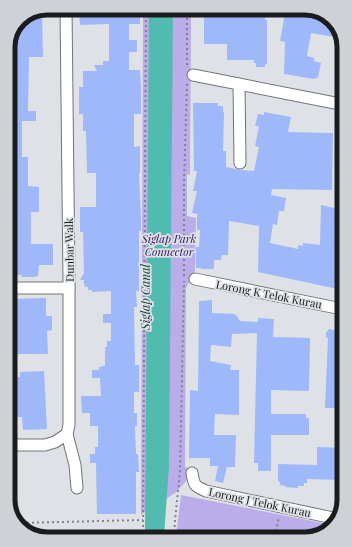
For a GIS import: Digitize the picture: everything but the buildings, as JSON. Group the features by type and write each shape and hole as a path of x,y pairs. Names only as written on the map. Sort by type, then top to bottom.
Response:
{"street":[{"name":"Dunbar Walk","path":"66,15 69,288 69,425 67,434"},
{"path":"189,75 337,103"},
{"path":"239,84 240,163"},
{"name":"Lorong K Telok Kurau","path":"195,279 337,308"},
{"path":"15,288 69,288"},
{"path":"15,445 45,445 55,442 67,434 75,465 77,488"},
{"name":"Lorong J Telok Kurau","path":"192,472 194,484 198,488 206,491 332,518"}],"path":[{"path":"143,532 146,15"},
{"path":"174,532 180,472 184,272 184,184 189,75 187,15"},
{"path":"276,532 281,507"},
{"path":"25,523 143,520"}],"green space":[{"name":"Siglap Park Connector","path":"143,15 191,15 190,175 187,174 187,216 196,218 195,270 186,288 185,467 191,469 190,477 175,493 141,515"},
{"path":"181,495 326,524 319,529 305,532 177,532"}],"shaded area":[{"path":"149,15 173,15 169,466 164,532 145,532"}],"water label":[{"name":"Siglap Canal","path":"145,297"}]}
